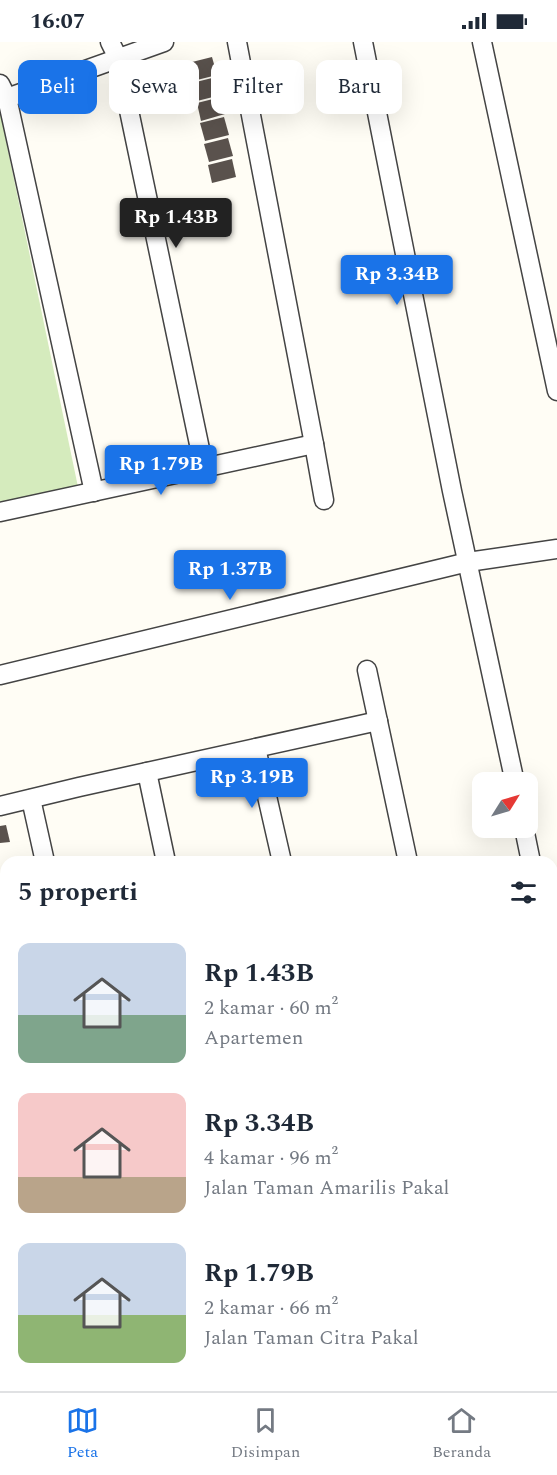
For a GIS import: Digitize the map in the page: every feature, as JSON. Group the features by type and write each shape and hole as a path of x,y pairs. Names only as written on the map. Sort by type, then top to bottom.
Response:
{"street":[{"path":"94,492 4,91 114,50 164,42"},
{"path":"237,42 324,500"},
{"path":"363,42 452,491 513,772"},
{"path":"482,42 557,391"},
{"path":"114,50 204,468"},
{"path":"0,512 315,444"},
{"path":"0,675 468,562 557,549"},
{"path":"367,670 407,856"},
{"path":"0,806 378,721"},
{"path":"256,748 281,856"},
{"path":"147,772 165,856"},
{"path":"31,799 44,856"},
{"path":"526,838 530,856"}],"green space":[{"path":"0,112 78,487 0,503"}],"building":[{"path":"212,57 211,76 199,80 199,60"},
{"path":"211,78 211,98 199,100 199,81"},
{"path":"211,100 211,114 225,114 201,121 199,102"},
{"path":"224,117 229,135 205,141 200,123"},
{"path":"228,138 233,156 209,162 204,144"},
{"path":"232,159 236,177 212,183 208,165"},
{"path":"6,825 10,842 0,843 0,826"}]}
